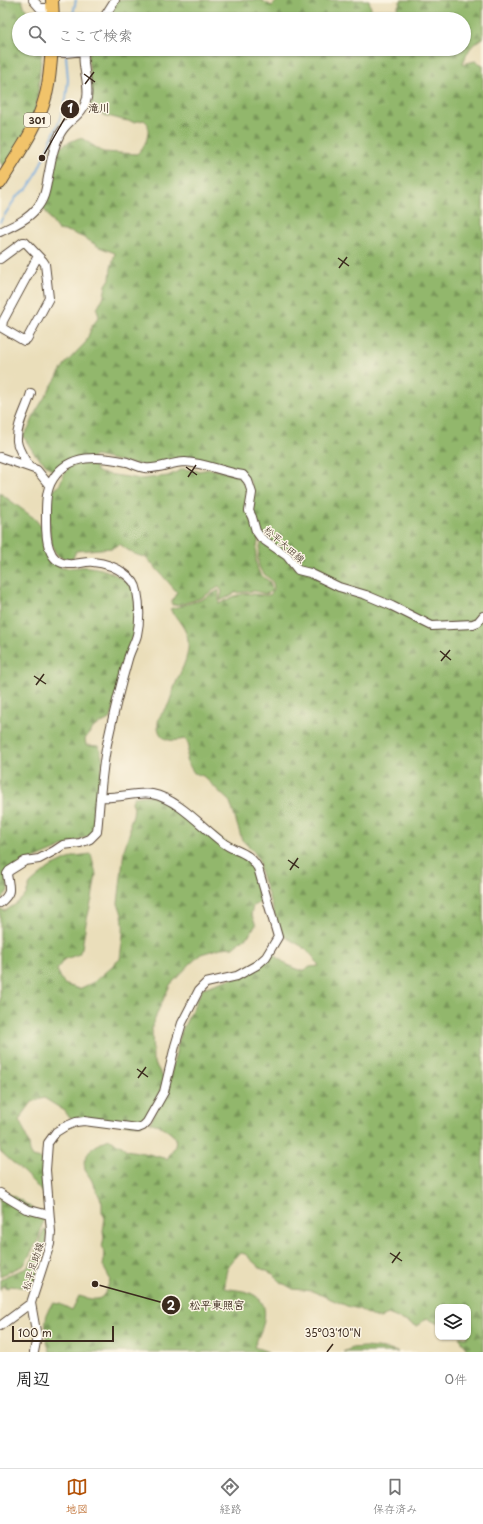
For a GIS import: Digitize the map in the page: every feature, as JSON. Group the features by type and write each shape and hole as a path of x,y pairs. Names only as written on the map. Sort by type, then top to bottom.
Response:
{"highway":[{"name":"301","path":"0,183 4,169 33,130 45,99 51,56"}],"street":[{"path":"33,0 40,8 53,9"},
{"path":"107,12 115,0"},
{"path":"0,232 26,218 36,210 43,200 60,133 79,115 83,109 87,97 88,85 83,56"},
{"path":"0,259 25,242 38,256 45,264 48,298 27,339 24,341 2,328 2,325 3,320 38,256"},
{"path":"29,467 17,440 20,424 31,393"},
{"path":"0,457 37,470 49,485 46,508 46,540 53,556 57,561 67,564 92,562 112,566 133,581 137,588 140,612 136,636 128,657 106,746 101,776 97,832 95,836 80,843 63,845 39,859 24,860 7,874 10,892 0,903"},
{"name":"松平大田線","path":"49,485 56,474 65,466 74,461 86,458 102,458 127,462 145,468 188,462 243,476 248,481 252,493 249,510 257,533 261,538 287,556 298,570 310,573 339,587 366,595 432,626 473,624 478,622 483,616"},
{"name":"松平足助線","path":"34,1352 37,1337 31,1303 50,1244 51,1232 46,1170 48,1143 51,1137 56,1132 76,1122 84,1121 138,1128 143,1126 164,1092 182,1023 196,994 206,984 237,976 257,965 266,957 278,937 258,868 253,859 247,854 226,845 173,803 158,796 148,793 110,798 100,797"},
{"path":"0,1193 26,1208 49,1215"},
{"path":"0,1326 31,1303"}],"green space":[{"path":"0,0 22,0 29,12 12,12 12,56 41,56 37,103 33,119 6,165 3,166 0,162"},
{"path":"115,0 261,0 272,6 278,0 369,0 372,12 113,12"},
{"path":"401,0 483,0 483,38 471,48 471,12 395,12"},
{"path":"466,56 463,64 475,61 483,65 483,614 479,620 433,625 301,570 261,537 254,518 250,480 193,461 149,467 95,456 55,473 34,453 23,436 30,426 35,413 65,364 86,342 92,326 99,317 97,309 104,296 106,285 110,279 115,253 99,247 85,238 70,232 58,230 43,208 50,174 58,150 65,144 79,138 103,152 137,154 145,144 148,133 148,124 144,120 134,122 123,120 104,115 96,110 87,108 91,84 88,57"},
{"path":"89,461 95,464 96,470 100,473 141,479 168,476 183,469 198,471 210,469 242,477 250,493 248,510 259,538 256,551 258,570 261,575 270,582 272,590 266,594 254,591 235,593 220,601 222,591 219,587 201,598 182,604 172,605 172,601 177,592 146,557 132,553 120,544 112,548 76,551 73,558 63,558 56,554 52,545 49,522 51,492 59,486 65,472 73,463"},
{"path":"0,493 34,518 45,531 51,555 61,568 86,567 102,569 119,577 134,588 137,625 111,718 94,727 85,739 86,745 99,746 103,760 93,834 8,870 8,891 0,901"},
{"path":"262,540 280,552 295,568 413,618 448,626 483,618 483,1352 467,1352 465,1345 461,1340 471,1340 471,1304 435,1304 435,1322 427,1318 417,1326 388,1314 380,1318 371,1316 359,1309 347,1306 312,1291 293,1289 281,1282 273,1274 260,1268 245,1254 241,1253 230,1263 226,1272 225,1288 244,1291 258,1297 262,1303 264,1317 263,1325 254,1347 269,1352 50,1352 48,1347 46,1320 47,1313 53,1303 60,1304 72,1310 79,1296 96,1299 103,1296 106,1292 110,1279 103,1266 105,1254 102,1248 105,1218 102,1212 102,1202 85,1170 84,1162 89,1151 100,1143 109,1139 122,1145 126,1150 167,1159 175,1146 176,1138 161,1126 150,1123 166,1093 181,1032 203,988 236,977 272,950 281,961 299,970 303,971 310,967 319,966 307,950 281,934 260,870 259,860 254,852 242,840 230,802 203,776 194,773 186,760 189,745 185,739 166,739 161,735 158,728 159,718 169,703 186,659 188,647 186,632 170,609 201,600 219,590 219,604 235,596 244,594 270,595 274,589 273,583 264,574 259,566 259,553"},
{"path":"147,795 165,800 253,861 265,899 253,906 251,914 256,925 249,935 233,947 221,948 201,954 170,985 152,1027 153,1060 165,1081 161,1092 141,1125 75,1120 69,1117 65,1111 44,1098 32,1102 19,1120 33,1157 45,1160 46,1198 30,1179 0,1151 0,909 5,911 16,904 26,895 30,884 49,868 75,856 91,854 96,874 82,948 79,954 63,960 57,970 64,984 79,989 94,982 120,959 123,924 121,911 118,904 124,850 130,831 130,823 134,808 132,802 134,797"},
{"path":"0,1189 22,1201 44,1217 39,1238 24,1265 0,1276"},
{"path":"44,1229 47,1231 46,1241 34,1287 10,1286 8,1288 2,1286 0,1290 0,1280 8,1275 27,1268 33,1258"},
{"path":"364,1347 386,1349 398,1352 343,1352 352,1348"}],"waterway":[{"path":"73,12 76,0"},
{"path":"0,222 17,196 27,189 35,177 58,124 66,99 68,80 66,56"}],"place":[{"name":"滝川","path":"42,158"},
{"name":"松平東照宮","path":"95,1284"}]}
